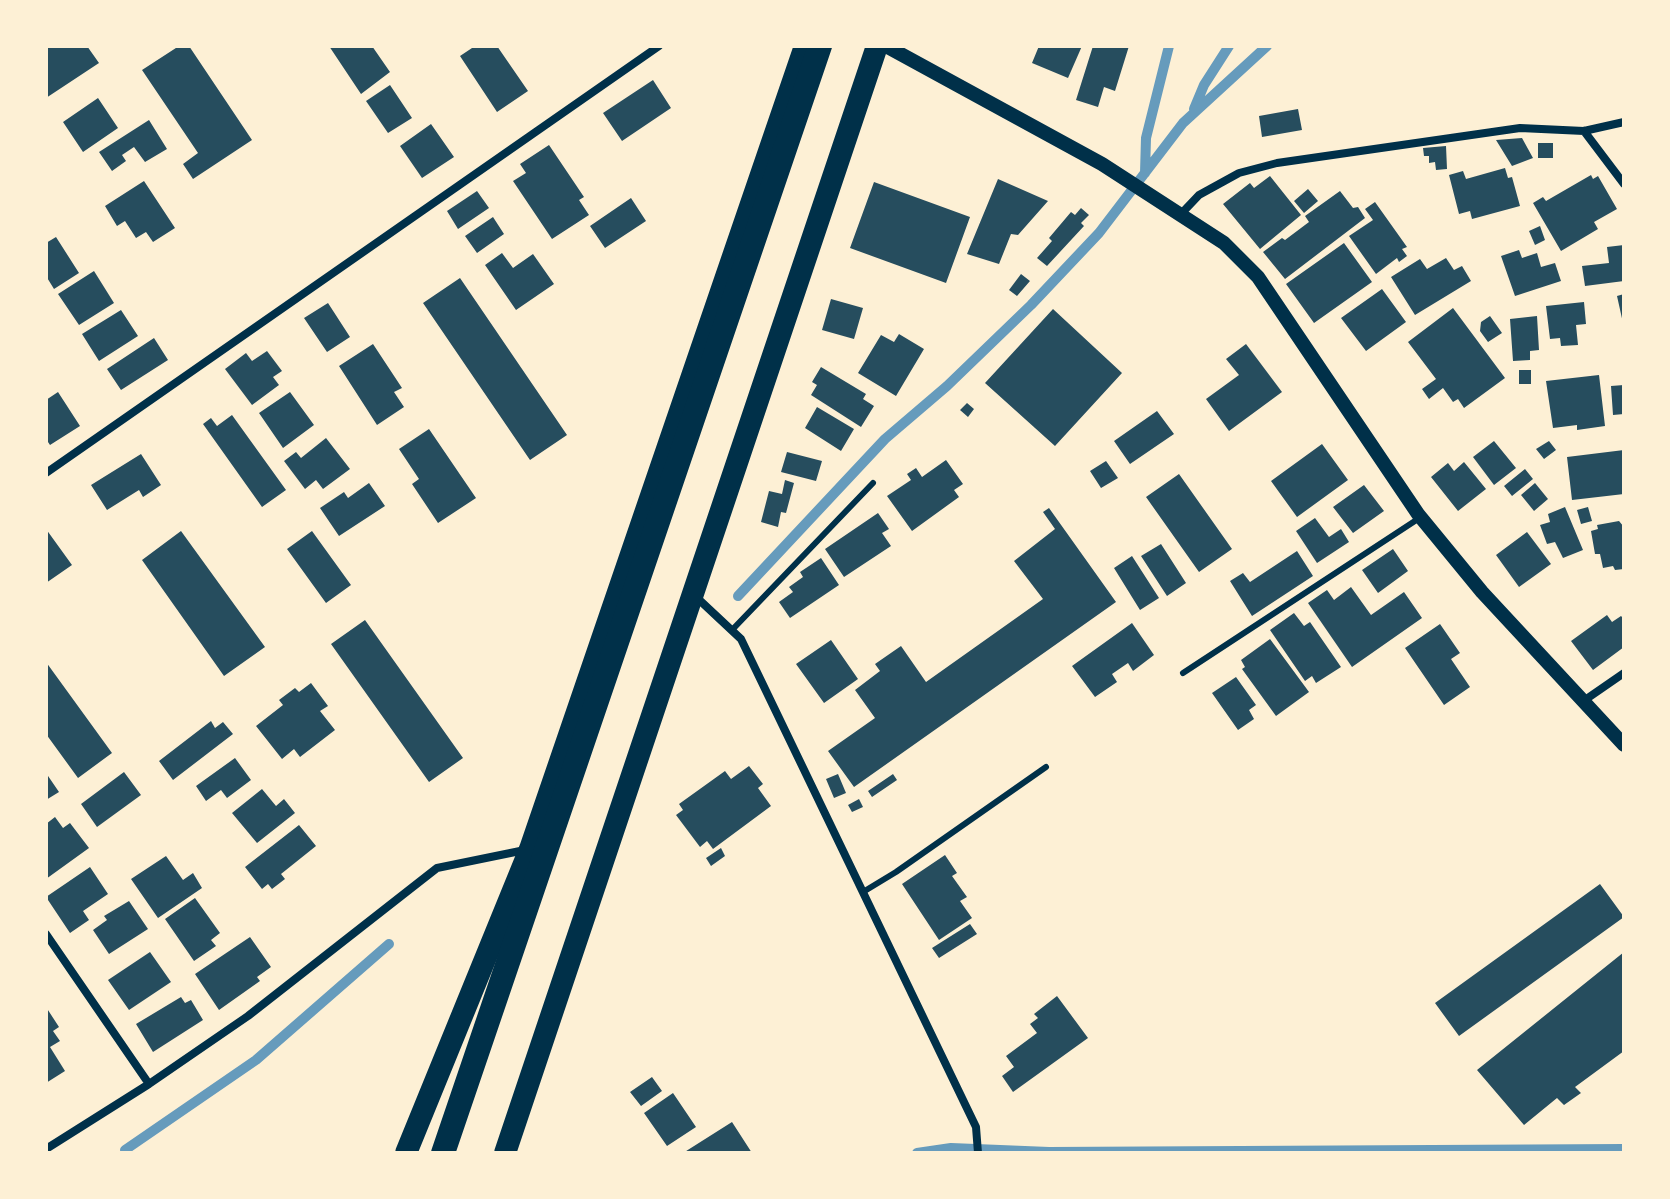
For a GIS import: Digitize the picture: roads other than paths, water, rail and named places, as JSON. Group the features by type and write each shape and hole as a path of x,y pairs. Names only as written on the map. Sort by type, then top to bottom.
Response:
{"highway":[{"path":"406,1153 530,849 805,46"},
{"path":"443,1153 820,46"},
{"path":"505,1153 877,46"}],"street":[{"path":"46,473 659,46"},
{"path":"886,46 1102,164 1224,243 1258,277 1421,517 1482,592 1624,745"},
{"path":"1179,216 1199,195 1239,173 1277,163 1520,128 1584,131 1624,122"},
{"path":"1584,131 1624,184"},
{"path":"693,594 741,639 978,1134 978,1153"},
{"path":"1582,702 1624,673"},
{"path":"46,1149 248,1016 437,868 530,849"},
{"path":"46,934 149,1084"}],"lane":[{"path":"732,630 873,483"},
{"path":"1183,673 1421,517"},
{"path":"863,892 1046,767"}],"waterway":[{"path":"1145,173 1146,138 1169,46"},
{"path":"1194,109 1204,85 1229,46"},
{"path":"738,596 885,439 947,386 1031,305 1099,233 1183,123 1267,46"},
{"path":"125,1150 256,1060 389,944"},
{"path":"917,1153 951,1148 1049,1152 1624,1149"}]}
